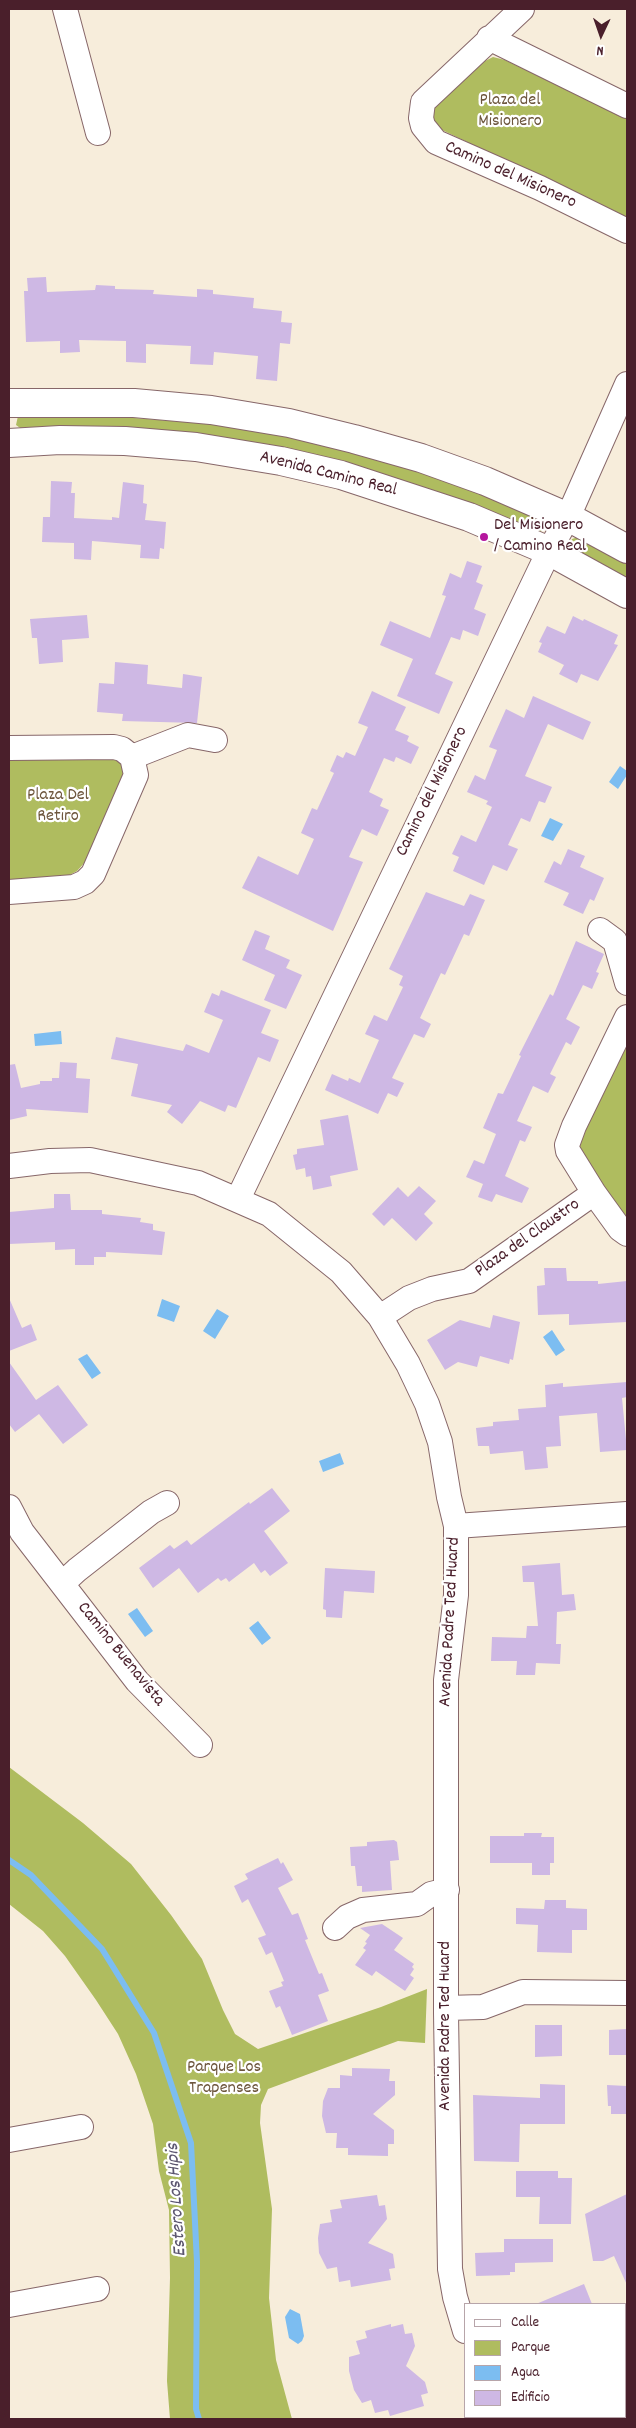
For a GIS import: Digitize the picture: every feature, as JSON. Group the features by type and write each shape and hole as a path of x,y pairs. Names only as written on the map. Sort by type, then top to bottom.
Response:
{"main road":[{"path":"9,402 134,402 211,410 289,423 354,438 421,458 485,481 568,516 627,549"},
{"name":"Avenida Camino Real","path":"9,443 60,440 125,441 196,447 281,461 393,490 469,517 549,551 627,594"}],"street":[{"path":"65,9 98,133"},
{"name":"Camino del Misionero","path":"522,9 423,102 421,118 427,133 436,142 540,188 627,231"},
{"path":"490,38 627,106"},
{"name":"Camino del Misionero","path":"238,1199 549,551 568,516 627,384"},
{"path":"132,757 188,735 215,740"},
{"path":"9,748 114,747 122,749 132,757 136,775 93,874 85,882 74,887 9,892"},
{"path":"600,930 615,941 627,982"},
{"name":"Plaza del Claustro","path":"627,1017 568,1140 568,1151 594,1193 620,1229 627,1234"},
{"name":"Avenida Padre Ted Huard","path":"9,1166 50,1161 90,1160 198,1183 269,1214 341,1272 380,1317 408,1364 427,1404 440,1442 448,1497 456,1526 456,1595 446,1680 446,2008 450,2269 455,2297 464,2328"},
{"name":"Plaza del Claustro","path":"380,1317 416,1295 432,1289 469,1281 594,1193"},
{"path":"63,1584 77,1570 151,1512 167,1503"},
{"name":"Camino Buenavista","path":"9,1507 22,1532 137,1681 200,1745"},
{"path":"456,1526 627,1514"},
{"path":"335,1928 347,1917 363,1910 417,1904 431,1894 447,1890"},
{"path":"417,1904 431,1911 447,1915"},
{"path":"446,2008 483,2007 522,1992 627,1993"},
{"path":"9,2140 81,2127"},
{"path":"9,2305 97,2290"}],"green space":[{"name":"Plaza del Misionero","path":"493,57 505,60 627,119 627,219 438,128 433,119 433,110 438,102 485,61"},
{"path":"84,414 210,424 273,433 323,444 446,479 543,519 546,525 543,531 535,532 464,502 354,466 23,430 16,425 18,416"},
{"path":"581,536 627,561 627,580 573,552 570,545 572,539"},
{"name":"Plaza Del Retiro","path":"107,757 119,760 125,767 126,778 86,861 77,871 64,878 9,881 9,760"},
{"path":"627,1038 627,1221 580,1153 579,1143"},
{"name":"Parque Los Trapenses","path":"9,1767 83,1823 131,1864 171,1915 202,1959 235,2034 258,2049 381,2007 427,1989 425,2043 398,2041 268,2089 261,2105 260,2123 272,2209 269,2298 276,2360 292,2419 170,2419 167,2381 170,2278 169,2210 159,2171 153,2124 136,2074 118,2034 96,2000 65,1956 43,1931 9,1904"}],"water":[{"path":"620,766 627,771 627,775 618,789 609,782"},
{"path":"550,818 563,824 553,841 541,836"},
{"path":"61,1031 62,1044 35,1046 34,1034"},
{"path":"162,1299 180,1306 174,1322 157,1316"},
{"path":"217,1309 229,1316 215,1339 203,1331"},
{"path":"552,1330 565,1350 556,1356 543,1337"},
{"path":"87,1354 101,1373 92,1379 78,1359"},
{"path":"340,1453 344,1464 323,1472 319,1461"},
{"path":"137,1608 153,1631 145,1637 128,1614"},
{"path":"258,1621 271,1638 262,1645 249,1628"},
{"path":"290,2309 300,2314 304,2336 298,2344 289,2338 285,2317"}],"building":[{"path":"46,277 47,292 95,290 96,285 115,286 115,289 154,290 153,294 197,297 197,289 213,290 213,294 254,298 253,308 282,311 281,322 292,323 290,344 280,343 277,381 256,379 258,356 214,352 213,365 190,364 191,346 146,344 146,363 126,362 126,341 79,340 80,352 60,353 60,341 26,342 24,291 28,291 27,278"},
{"path":"51,481 72,482 71,493 75,493 74,518 112,520 112,517 119,518 123,482 144,485 143,503 147,504 145,520 166,522 164,549 160,548 159,559 140,558 141,545 92,541 91,560 74,559 74,543 42,542 43,517 50,517"},
{"path":"467,561 482,566 476,582 483,585 474,609 486,614 478,636 463,630 460,640 451,637 435,674 453,682 439,714 397,696 413,659 380,645 390,621 430,638 446,596 442,595 450,573 461,578"},
{"path":"87,615 89,638 62,640 63,662 39,664 37,638 32,638 30,619"},
{"path":"573,616 583,621 584,619 618,635 614,644 618,645 598,681 581,674 577,683 559,674 564,665 538,652 542,643 539,642 547,626 565,634"},
{"path":"115,662 148,665 147,684 182,688 183,674 202,677 197,723 122,721 123,714 97,712 99,683 114,684"},
{"path":"372,691 406,707 395,730 409,736 407,741 419,747 411,764 396,757 394,762 384,758 369,792 383,799 380,806 389,810 377,836 362,829 349,857 363,862 333,931 242,888 258,856 298,875 314,839 301,833 312,808 317,810 334,773 330,771 337,755 343,758 346,752 355,756 368,727 358,723"},
{"path":"533,696 591,722 583,740 548,724 525,776 552,787 545,803 539,801 530,822 521,818 508,845 518,849 507,871 493,865 484,885 453,871 459,857 452,854 461,835 476,842 492,807 486,804 488,801 467,792 475,775 485,780 497,750 489,747 506,709 524,718"},
{"path":"568,849 585,856 580,867 604,878 594,901 590,899 583,914 563,905 569,893 544,882 554,861 561,865"},
{"path":"426,892 464,906 470,894 485,900 469,936 464,934 445,975 441,973 420,1018 431,1024 424,1038 414,1034 392,1078 404,1083 397,1097 388,1093 378,1114 325,1090 332,1074 348,1081 349,1078 360,1083 379,1040 365,1034 374,1015 387,1021 403,987 399,985 403,976 389,969"},
{"path":"255,930 270,936 265,949 290,960 286,968 302,975 286,1009 264,1000 275,975 242,960"},
{"path":"576,941 604,954 596,972 599,973 592,989 583,985 566,1019 580,1027 571,1045 566,1042 550,1074 556,1077 548,1093 533,1086 517,1121 532,1127 525,1142 520,1140 505,1176 529,1188 522,1203 496,1194 492,1202 478,1197 483,1184 466,1177 474,1160 484,1164 496,1134 483,1128 498,1093 503,1094 521,1056 519,1055 550,994 553,996"},
{"path":"221,990 271,1010 261,1033 279,1040 270,1062 258,1057 236,1108 228,1105 225,1112 200,1101 182,1124 167,1112 172,1105 131,1096 138,1064 111,1059 116,1037 183,1051 186,1044 209,1053 223,1020 204,1012 212,993 219,996"},
{"path":"60,1062 77,1063 76,1078 90,1079 88,1113 26,1109 27,1116 9,1120 9,1065 15,1064 21,1088 40,1084 40,1081 52,1081 52,1078 59,1078"},
{"path":"348,1115 358,1170 330,1176 332,1186 313,1190 311,1176 306,1177 305,1168 296,1170 293,1155 297,1154 297,1149 324,1145 320,1120"},
{"path":"419,1186 436,1201 424,1214 433,1223 416,1241 392,1218 384,1226 372,1214 398,1187 408,1197"},
{"path":"54,1194 70,1194 71,1210 102,1210 102,1214 141,1218 140,1222 153,1224 153,1230 165,1232 162,1255 106,1252 106,1257 94,1257 94,1265 75,1265 75,1249 55,1250 55,1242 9,1244 9,1212 54,1208"},
{"path":"544,1268 566,1268 567,1281 598,1281 598,1284 627,1281 627,1322 569,1325 569,1314 538,1315 537,1286 545,1285"},
{"path":"9,1298 22,1328 31,1324 37,1340 9,1351"},
{"path":"493,1315 520,1322 513,1360 510,1359 509,1364 480,1356 477,1367 458,1362 445,1370 427,1340 460,1320 490,1328"},
{"path":"9,1362 36,1400 58,1385 88,1425 63,1444 39,1414 15,1432 9,1424"},
{"path":"627,1382 627,1397 622,1398 627,1450 600,1452 597,1413 559,1416 561,1446 546,1447 548,1468 525,1470 523,1451 490,1454 489,1446 478,1446 476,1428 493,1426 493,1422 519,1420 518,1409 546,1407 545,1385 563,1383 563,1387"},
{"path":"272,1488 290,1511 264,1531 288,1563 270,1576 265,1570 261,1573 254,1563 229,1582 226,1578 221,1581 218,1578 198,1593 179,1568 153,1588 139,1568 170,1545 174,1549 187,1540 191,1545 249,1502 250,1504"},
{"path":"560,1563 562,1595 574,1594 576,1610 557,1612 556,1644 561,1644 560,1664 536,1663 535,1675 516,1675 517,1661 491,1661 492,1637 526,1638 527,1626 538,1626 534,1582 523,1582 522,1566"},
{"path":"325,1568 375,1571 374,1593 344,1591 342,1618 326,1617 326,1610 323,1609"},
{"path":"524,1833 542,1833 541,1837 554,1837 554,1863 550,1863 550,1875 532,1875 532,1863 490,1863 490,1836 524,1836"},
{"path":"394,1840 397,1842 399,1860 390,1861 392,1890 362,1892 362,1886 357,1886 355,1866 351,1866 350,1847 367,1846 367,1842"},
{"path":"278,1858 281,1864 283,1862 293,1880 278,1888 292,1915 298,1913 308,1939 305,1940 319,1974 322,1973 329,1991 318,1995 328,2021 292,2035 280,2006 276,2008 269,1991 283,1986 281,1982 284,1981 272,1952 266,1955 258,1938 266,1935 248,1899 242,1903 234,1886 248,1879 245,1874"},
{"path":"545,1900 566,1900 566,1908 587,1909 587,1930 572,1930 572,1953 537,1952 538,1925 516,1924 516,1908 544,1909"},
{"path":"382,1924 403,1938 394,1950 414,1964 412,1967 414,1969 410,1975 414,1978 405,1991 376,1971 372,1976 355,1965 366,1950 363,1948 370,1935 360,1928"},
{"path":"535,2025 562,2025 562,2056 535,2057"},
{"path":"627,2029 627,2055 609,2055 609,2030"},
{"path":"352,2068 390,2069 389,2081 395,2081 395,2095 373,2114 394,2130 394,2144 388,2144 388,2156 348,2155 348,2148 336,2148 337,2133 326,2133 322,2116 323,2101 328,2088 340,2088 340,2075 352,2076"},
{"path":"540,2084 565,2085 565,2124 520,2124 519,2162 474,2161 473,2095 540,2098"},
{"path":"607,2085 627,2086 627,2114 611,2114 611,2106 608,2106"},
{"path":"516,2171 558,2171 558,2178 572,2178 571,2224 539,2224 540,2197 516,2197"},
{"path":"627,2194 627,2285 614,2256 603,2261 593,2261 585,2214"},
{"path":"377,2195 379,2206 385,2205 387,2219 368,2243 393,2254 395,2268 389,2269 391,2280 351,2287 350,2280 339,2282 337,2267 327,2269 319,2253 318,2238 320,2224 332,2222 330,2210 342,2208 340,2200"},
{"path":"504,2239 553,2239 553,2262 515,2263 515,2272 510,2272 510,2275 476,2276 475,2253 504,2252"},
{"path":"584,2284 592,2303 538,2303"},
{"path":"391,2324 391,2327 403,2324 405,2334 412,2333 415,2346 406,2366 425,2382 428,2393 421,2395 424,2406 390,2416 388,2410 375,2413 371,2400 362,2403 354,2390 349,2371 349,2357 360,2354 356,2341 367,2338 365,2331"}],"waterway":[{"name":"Estero Los Hipis","path":"9,1860 31,1875 102,1949 154,2033 191,2143 197,2262 196,2409 199,2419"}],"place":[{"name":"Del Misionero / Camino Real","path":"484,537"}]}
